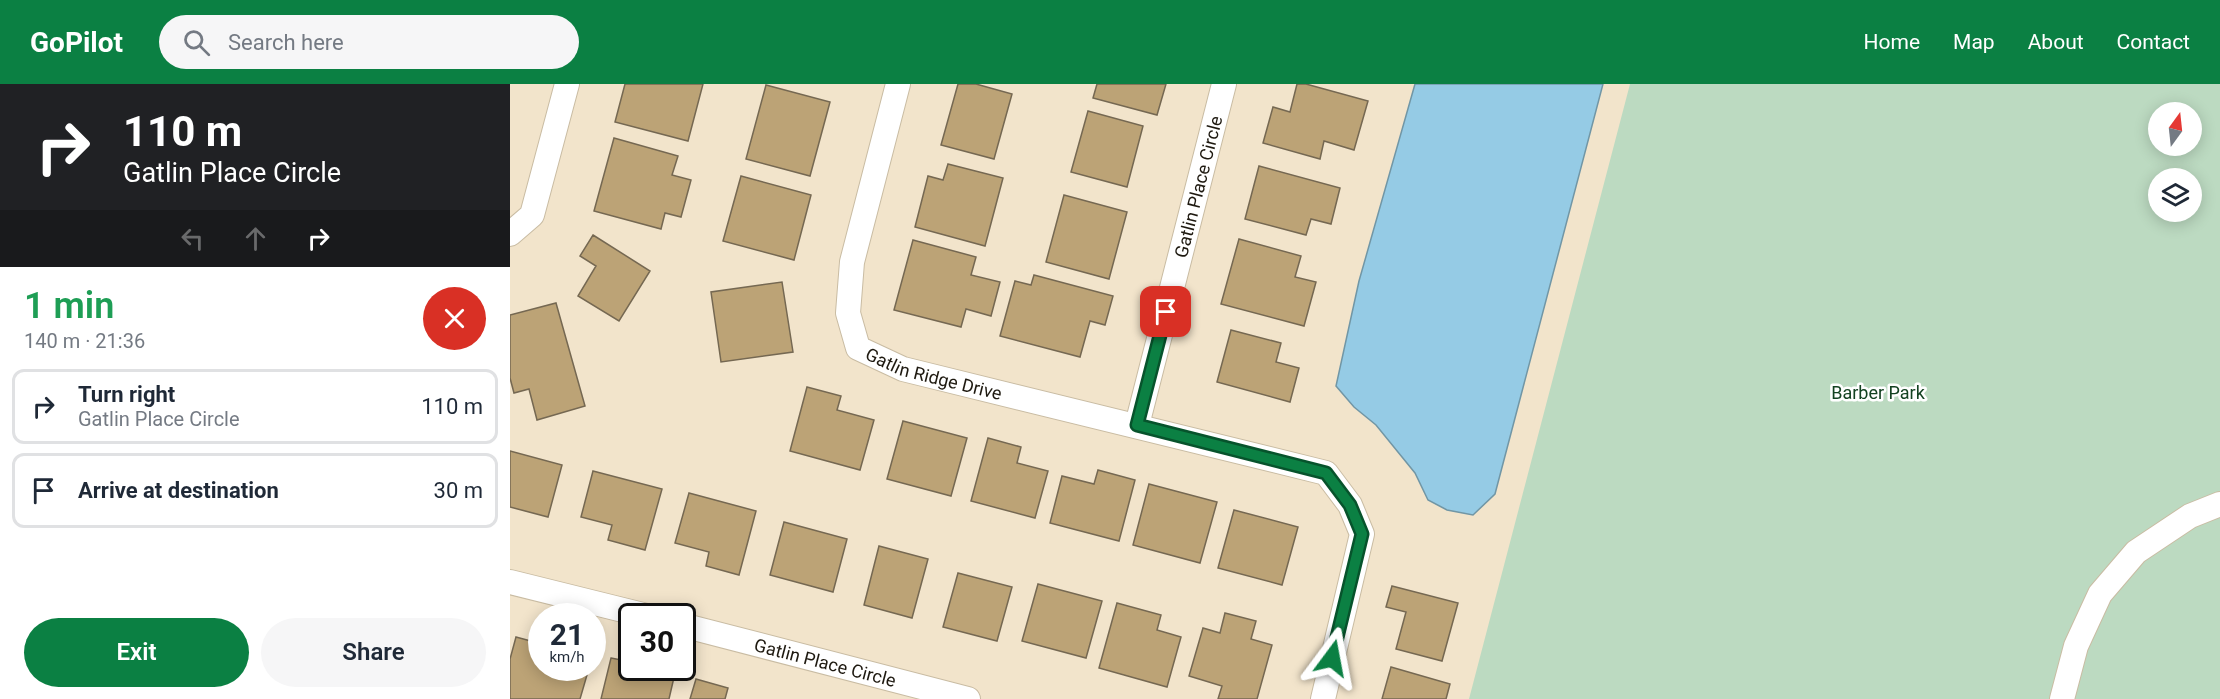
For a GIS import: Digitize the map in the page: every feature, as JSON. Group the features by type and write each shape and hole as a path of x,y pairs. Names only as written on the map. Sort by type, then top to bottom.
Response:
{"street":[{"path":"510,234 532,215 567,84"},
{"name":"Gatlin Ridge Drive","path":"898,84 852,262 848,313 858,348 903,369 1137,425"},
{"name":"Gatlin Place Circle","path":"1137,425 1224,84"},
{"path":"1137,425 1326,473 1350,505 1362,534 1323,699"},
{"path":"2062,699 2076,646 2100,594 2136,552 2190,516 2220,504"},
{"path":"510,582 618,609"},
{"name":"Gatlin Place Circle","path":"696,629 920,692 968,699"}],"green space":[{"name":"Barber Park","path":"1630,84 2220,84 2220,699 1469,699"}],"water":[{"path":"1415,84 1603,84 1495,494 1473,515 1447,510 1428,500 1415,473 1376,425 1354,407 1336,386 1359,281"}],"building":[{"path":"625,84 703,84 688,141 615,122"},
{"path":"958,84 976,84 1012,94 994,159 941,145"},
{"path":"1097,84 1166,84 1157,115 1093,98"},
{"path":"1297,84 1306,84 1368,101 1354,150 1324,141 1320,159 1263,143 1273,107 1290,112"},
{"path":"766,85 830,102 810,176 746,159"},
{"path":"1088,111 1143,126 1127,187 1071,172"},
{"path":"614,138 678,156 672,175 691,180 681,217 665,213 661,229 594,211"},
{"path":"948,164 1003,178 985,246 915,227 928,176 943,180"},
{"path":"1259,166 1340,188 1331,224 1311,219 1306,235 1245,219"},
{"path":"741,176 811,195 794,260 723,241"},
{"path":"1064,195 1127,212 1109,279 1046,262"},
{"path":"593,235 650,271 619,321 578,296 596,266 580,256"},
{"path":"1239,239 1301,256 1295,277 1316,282 1304,326 1221,304"},
{"path":"913,240 976,257 971,275 1000,282 991,316 966,309 961,327 894,310"},
{"path":"1034,275 1113,296 1105,325 1090,321 1080,357 1000,336 1015,281 1031,285"},
{"path":"782,282 793,352 721,362 711,292"},
{"path":"556,303 585,406 537,420 529,389 514,393 510,378 510,315"},
{"path":"1231,330 1281,343 1276,362 1299,368 1290,402 1217,382"},
{"path":"807,387 841,396 837,410 874,420 860,470 790,451"},
{"path":"903,421 967,438 951,496 887,479"},
{"path":"988,438 1021,447 1017,463 1048,471 1035,518 971,501"},
{"path":"510,451 562,465 548,517 510,507"},
{"path":"1098,470 1135,480 1119,541 1050,523 1062,476 1094,484"},
{"path":"593,471 662,489 645,550 608,540 612,525 581,517"},
{"path":"1149,484 1217,502 1200,563 1133,545"},
{"path":"689,493 756,511 739,575 706,566 709,552 675,543"},
{"path":"1234,510 1298,527 1282,585 1218,568"},
{"path":"784,522 847,539 833,592 770,575"},
{"path":"879,546 928,559 912,618 864,605"},
{"path":"958,573 1012,587 997,641 943,627"},
{"path":"1038,584 1102,601 1086,658 1022,641"},
{"path":"1392,586 1458,603 1442,661 1396,649 1406,612 1386,607"},
{"path":"1117,603 1161,615 1157,630 1181,637 1167,687 1099,668"},
{"path":"1225,613 1256,621 1251,639 1272,645 1257,699 1218,699 1222,686 1189,676 1203,628 1220,633"},
{"path":"516,637 528,640 528,681 585,681 580,699 510,699 510,659"},
{"path":"611,658 618,659 618,681 673,681 669,699 601,699"},
{"path":"1391,667 1450,684 1446,699 1382,699"},
{"path":"696,679 728,688 725,699 690,699"}],"route":[{"path":"1166,312 1137,425 1326,473 1350,505 1362,534 1332,658"}]}
